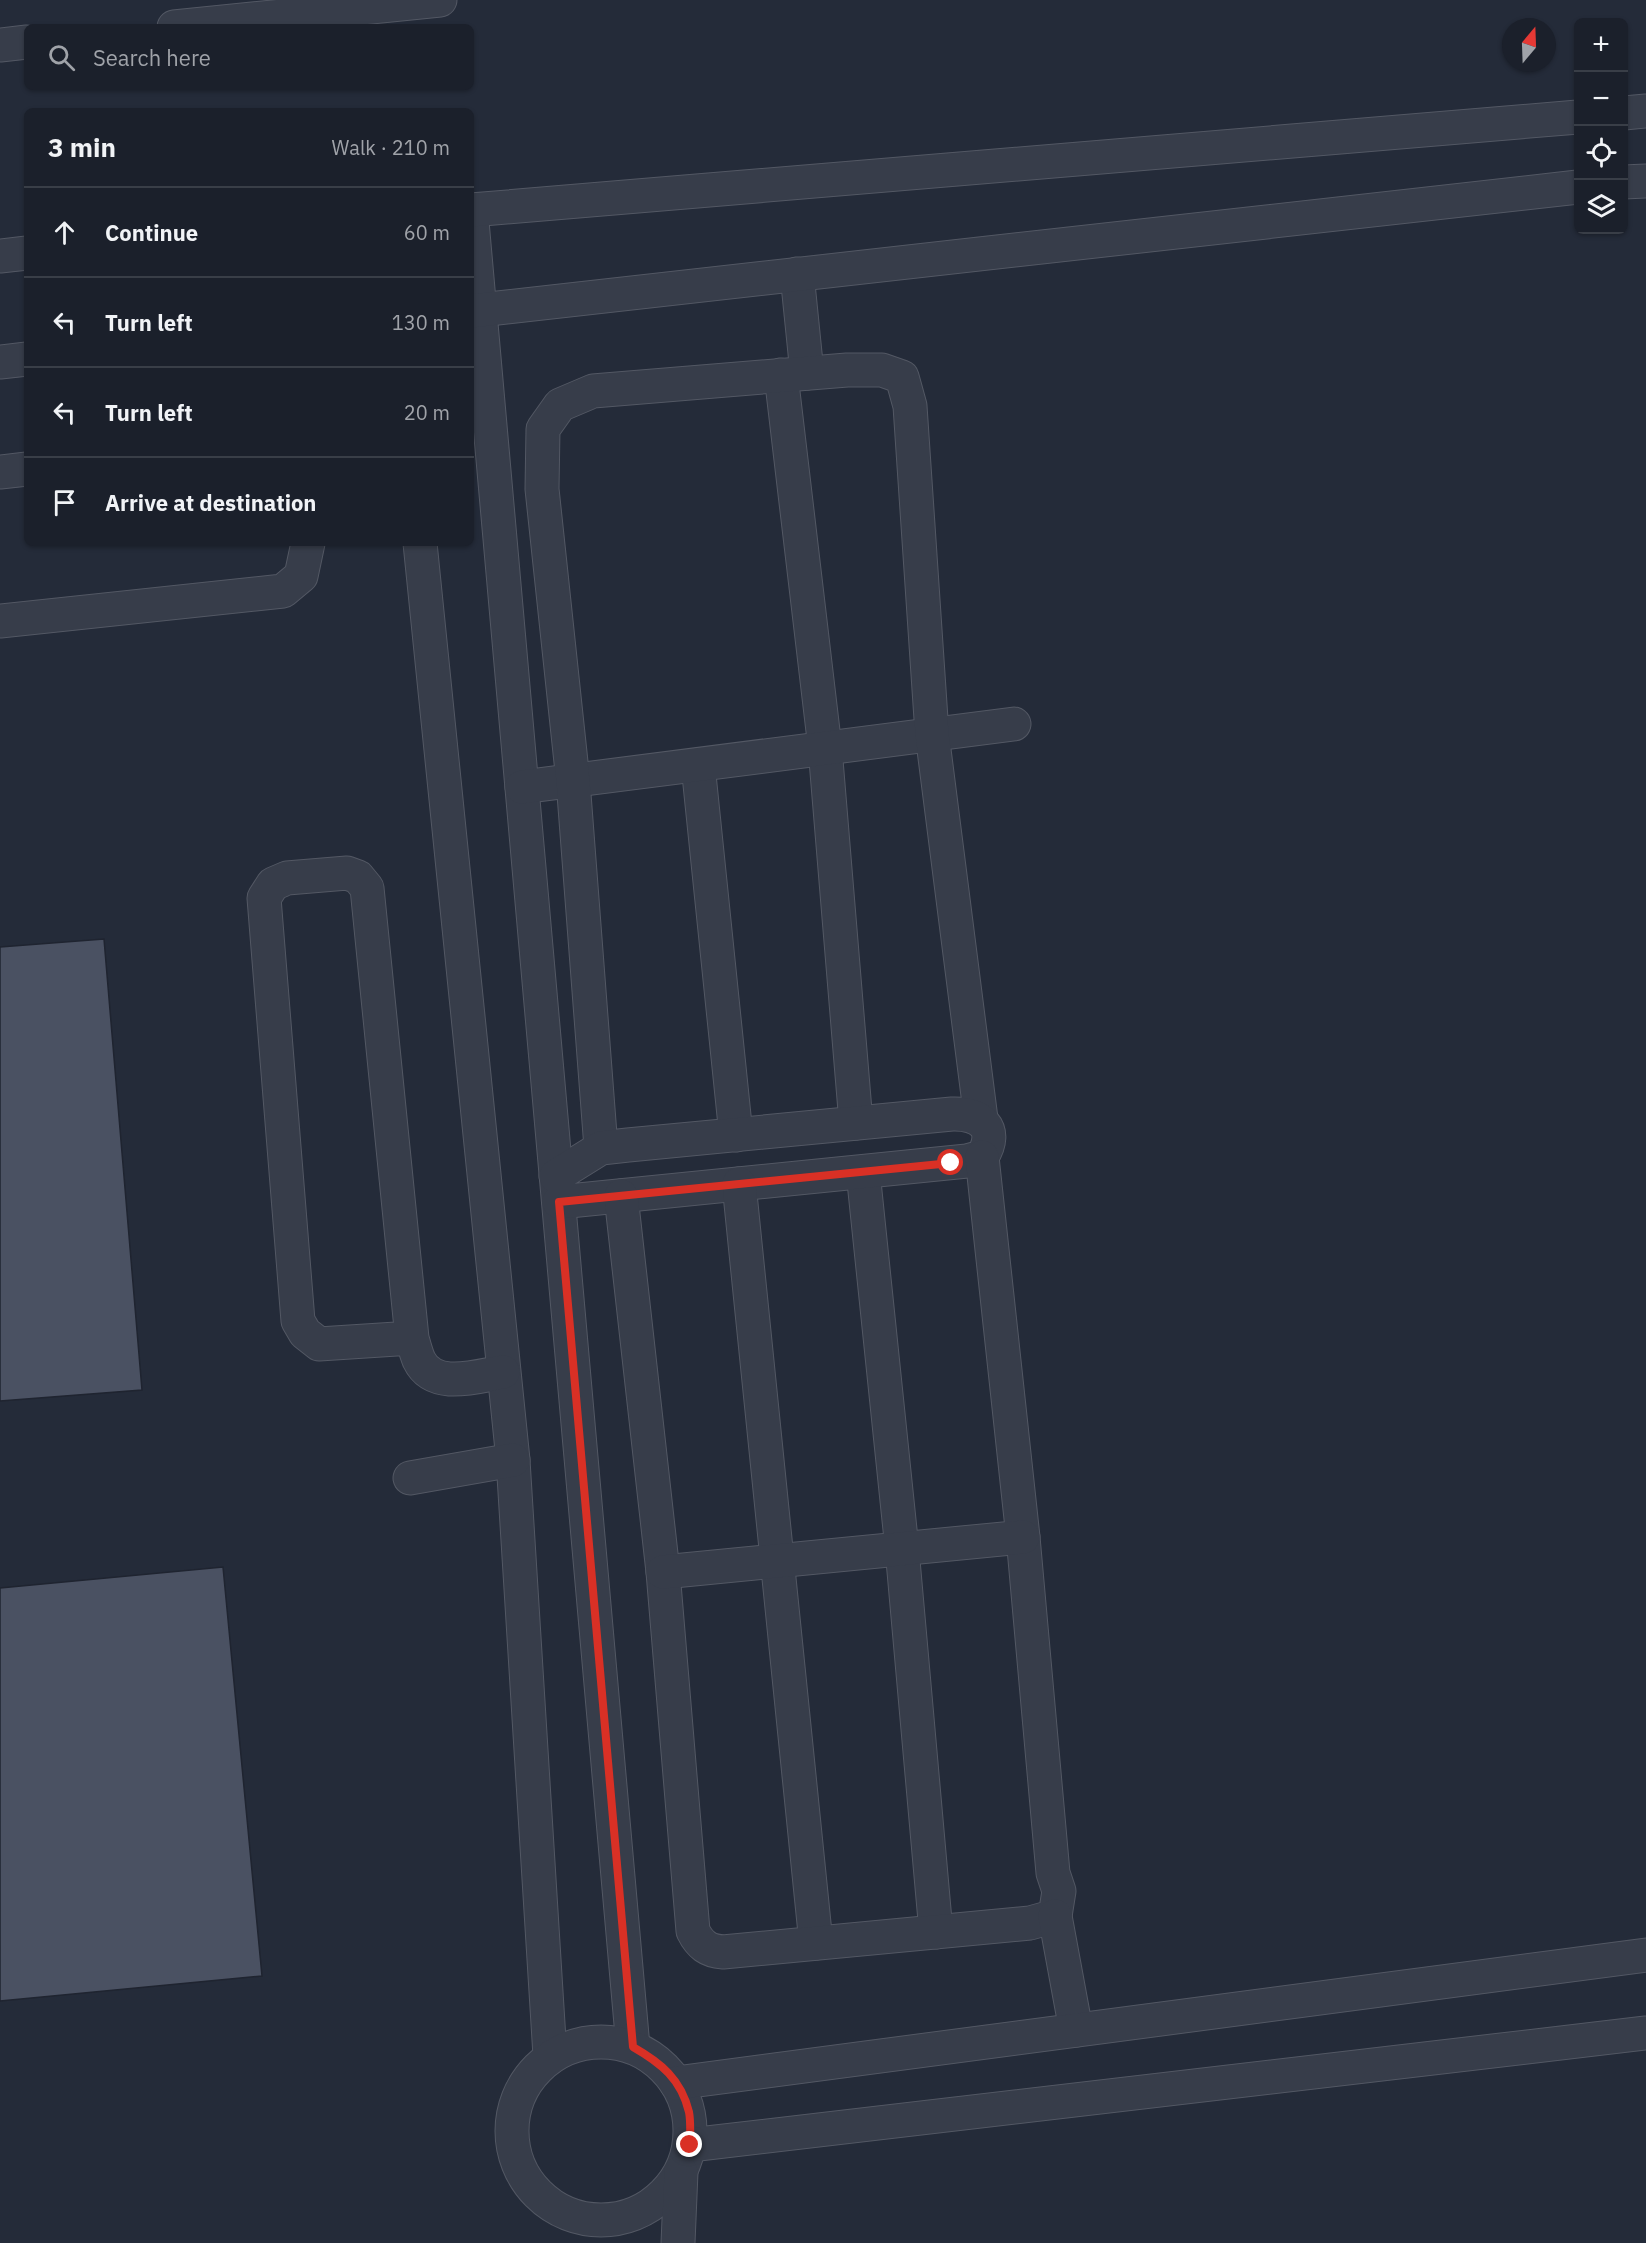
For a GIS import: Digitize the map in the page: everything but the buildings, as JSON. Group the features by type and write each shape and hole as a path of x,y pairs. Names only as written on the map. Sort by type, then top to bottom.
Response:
{"street":[{"path":"282,16 323,0"},
{"path":"203,24 440,0"},
{"path":"0,45 24,42"},
{"path":"1628,113 1646,111"},
{"path":"474,210 1574,117"},
{"path":"1628,182 1646,181"},
{"path":"476,310 1574,188"},
{"path":"0,256 24,254"},
{"path":"474,270 633,2047"},
{"path":"797,274 794,374 856,1123"},
{"path":"0,362 24,359"},
{"path":"557,1189 621,1196 967,1161 982,1157 989,1147 988,1132 981,1119 932,734 910,406 902,377 882,370 847,370 593,391 560,405 543,429 542,489 573,781 601,1148"},
{"path":"0,472 24,470"},
{"path":"0,621 283,591 301,576 307,546"},
{"path":"420,546 513,1460 550,2056"},
{"path":"522,787 1014,724"},
{"path":"698,765 736,1135"},
{"path":"411,1338 319,1344 305,1333 298,1321 264,898 273,885 287,878 347,873 358,877 367,888 411,1338 420,1362 430,1374 446,1380 503,1372"},
{"path":"557,1189 601,1148 952,1114 966,1113 981,1119"},
{"path":"982,1157 1023,1537 1053,1873 1059,1891 1055,1916 1076,2030"},
{"path":"862,1172 902,1549 936,1932"},
{"path":"739,1184 816,1943"},
{"path":"621,1196 663,1572 693,1931 699,1943 712,1951 723,1952 1030,1923 1055,1916"},
{"path":"410,1478 513,1460"},
{"path":"663,1572 1023,1537"},
{"path":"676,2083 1646,1955"},
{"path":"686,2159 1646,2033"},
{"path":"678,2243 686,2159 689,2113 676,2083 657,2061 633,2047 604,2041 576,2044 550,2056 528,2078 514,2105 511,2136 518,2166 535,2192 588,2231 642,2211 664,2195 686,2159"}],"route":[{"path":"690,2145 689,2113 676,2083 657,2061 633,2047 559,1202 951,1163"}]}
